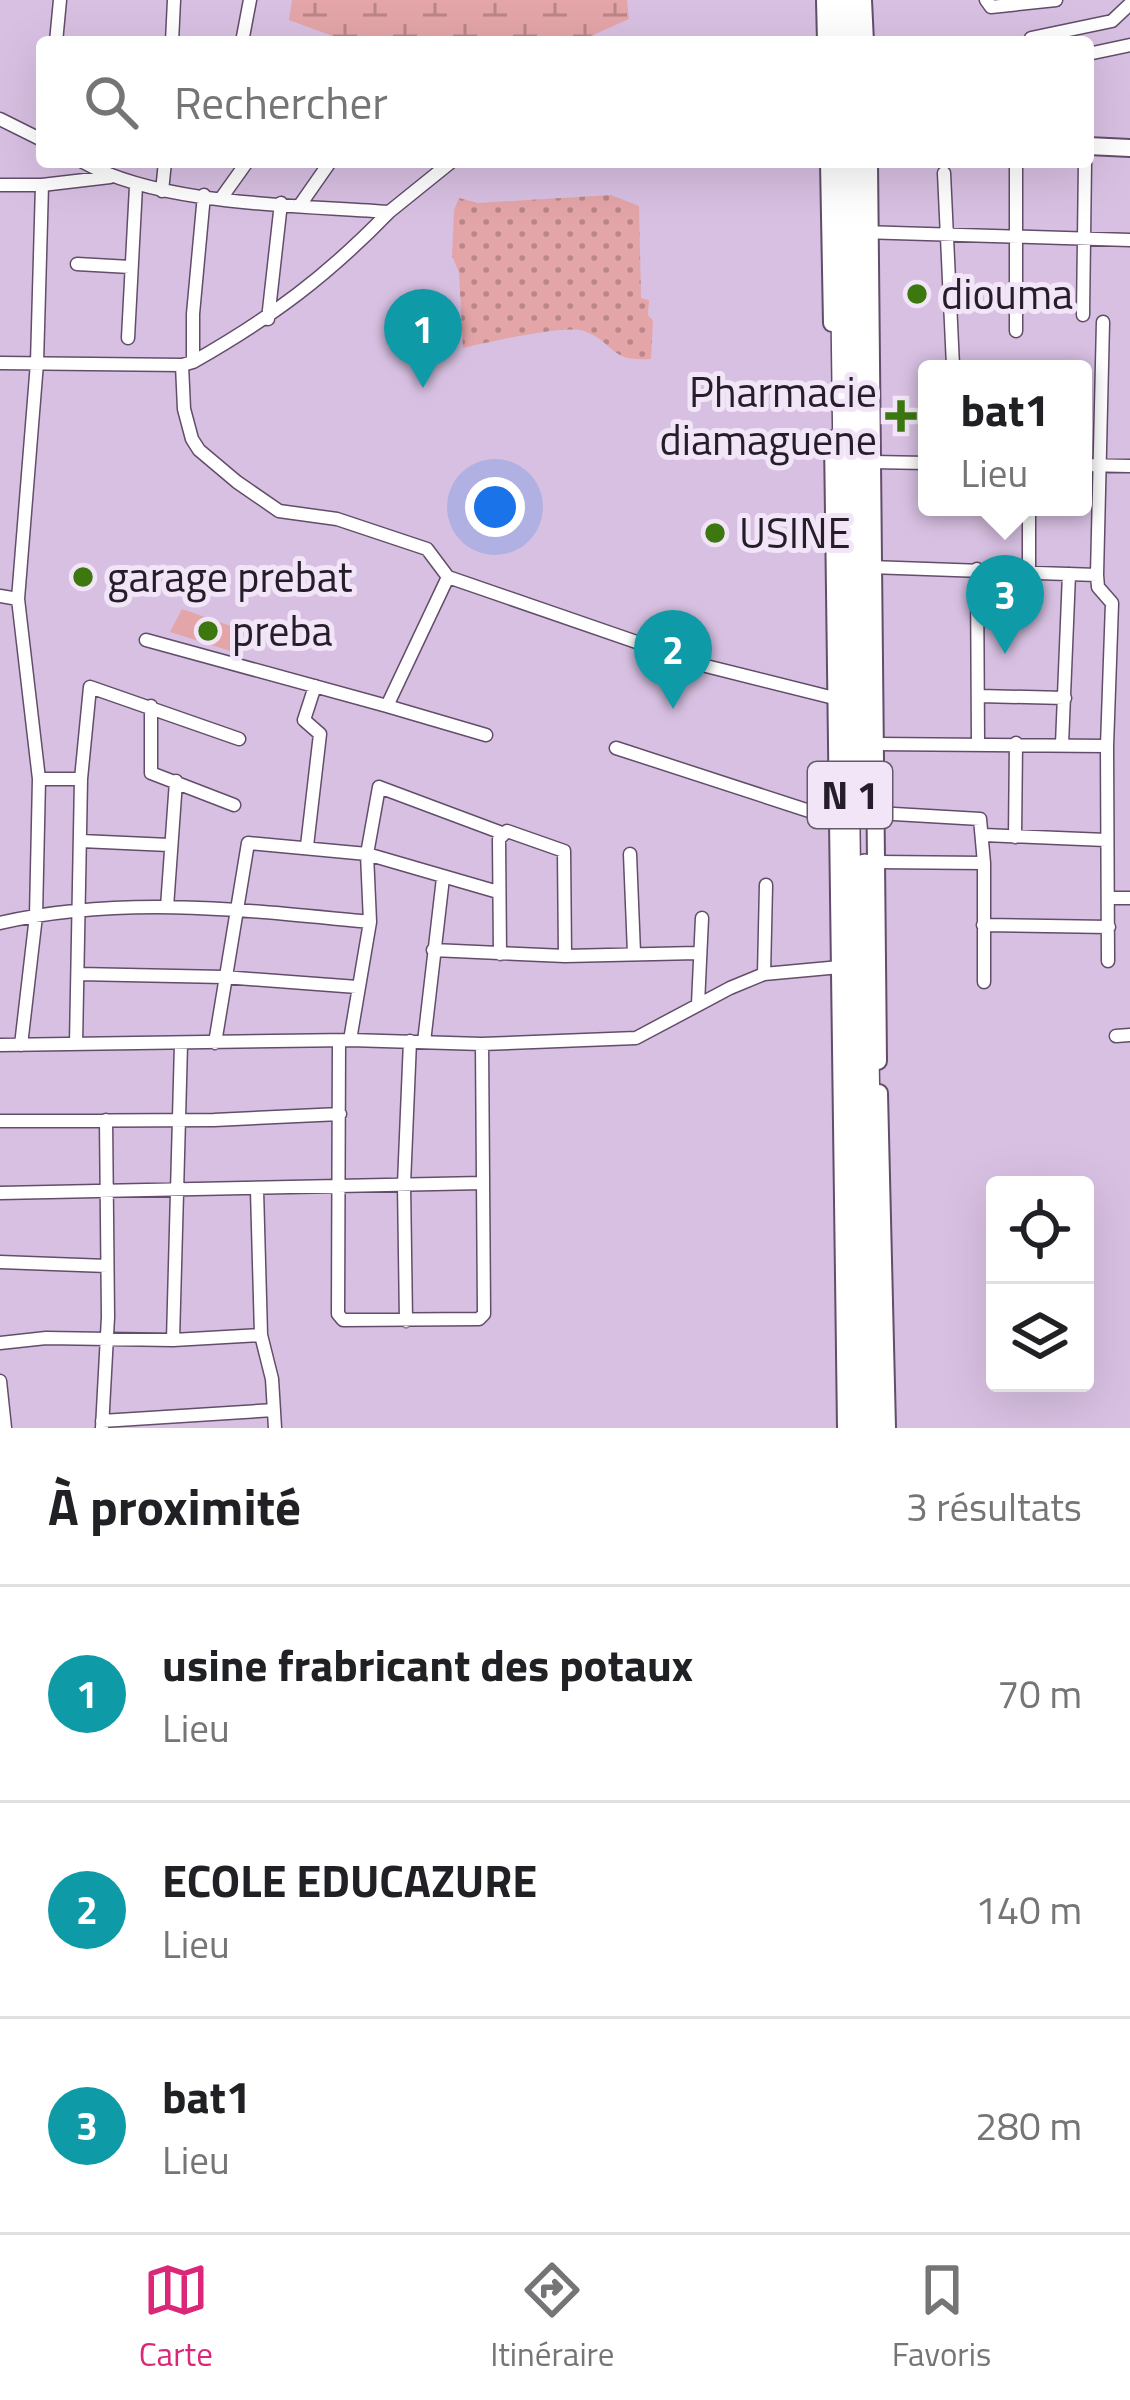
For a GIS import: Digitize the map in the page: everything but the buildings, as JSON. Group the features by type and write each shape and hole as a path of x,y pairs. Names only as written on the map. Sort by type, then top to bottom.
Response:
{"highway":[{"path":"837,0 837,36"},
{"path":"853,0 854,36"},
{"name":"N 1","path":"840,168 836,255 842,699 857,1428"},
{"name":"N 1","path":"859,168 865,232 874,1428"}],"street":[{"path":"57,36 60,0"},
{"path":"172,36 174,0"},
{"path":"243,36 250,0"},
{"path":"824,0 826,36"},
{"path":"863,0 865,36"},
{"path":"986,0 991,7 1049,1"},
{"path":"1048,36 1112,21 1130,4"},
{"path":"1023,6 1030,36"},
{"path":"1094,53 1130,44"},
{"path":"0,119 36,137"},
{"path":"1094,146 1130,148"},
{"path":"93,168 162,191 389,212"},
{"path":"162,191 164,168"},
{"path":"222,196 243,168"},
{"path":"300,205 326,168"},
{"path":"0,363 188,364 268,319 345,258 389,212 444,168"},
{"path":"829,168 836,255"},
{"path":"869,168 865,232 872,462 868,567 878,813 887,1428"},
{"path":"1016,168 1016,331"},
{"path":"1083,314 1085,168"},
{"path":"944,173 953,360"},
{"path":"0,185 110,177"},
{"path":"21,1045 36,916 39,779 19,599 37,363 43,185"},
{"path":"128,338 136,186"},
{"path":"204,195 184,409 199,450 237,482 279,511 338,519 427,549 448,577 706,666 842,699 837,820 846,1428"},
{"path":"268,319 280,203"},
{"path":"865,232 1130,240"},
{"path":"77,264 130,267"},
{"path":"1103,322 1096,575 1098,587 1112,603 1108,962"},
{"path":"872,462 918,463"},
{"path":"1092,465 1130,466"},
{"path":"1029,516 1029,572"},
{"path":"868,567 1096,575"},
{"path":"977,569 978,744"},
{"path":"1062,744 1069,574"},
{"path":"387,706 448,577"},
{"path":"0,596 19,599"},
{"path":"146,640 486,735"},
{"path":"76,1044 81,779 90,686 239,739"},
{"path":"307,846 320,734 304,720 315,686"},
{"path":"979,696 1065,698"},
{"path":"151,706 151,773 234,806"},
{"path":"1015,837 1016,743"},
{"path":"876,744 1107,746"},
{"path":"616,748 837,820"},
{"path":"39,779 81,779"},
{"path":"167,907 176,781"},
{"path":"482,1044 484,1314 479,1319 343,1320 338,1314 338,1185 344,1040 370,922 368,854 379,787 564,851 566,956"},
{"path":"878,813 977,818 984,836 984,982"},
{"path":"500,953 502,833"},
{"path":"984,836 1106,841"},
{"path":"80,841 169,845"},
{"path":"214,1043 248,843 368,854 499,892"},
{"path":"630,854 634,953"},
{"path":"878,862 984,862"},
{"path":"406,1321 404,1184 417,1042 443,878"},
{"path":"764,974 766,885"},
{"path":"1108,898 1130,898"},
{"path":"0,923 80,908 167,907 370,922"},
{"path":"698,1004 702,918"},
{"path":"983,925 1109,928"},
{"path":"433,950 566,956 698,953"},
{"path":"0,1045 344,1040 482,1044 636,1038 764,974 840,967"},
{"path":"78,974 224,977 357,987"},
{"path":"173,1340 181,1044"},
{"path":"0,1121 340,1114"},
{"path":"106,1120 102,1425 274,1410"},
{"path":"0,1193 482,1183"},
{"path":"256,1190 261,1335 270,1363 275,1428"},
{"path":"0,1262 107,1266"},
{"path":"0,1343 261,1335"},
{"path":"0,1381 4,1428"}],"green space":[{"path":"292,0 627,0 629,19 591,36 333,36 289,20"},
{"path":"611,195 639,206 641,298 649,300 648,315 653,321 651,359 619,355 594,336 574,330 463,348 459,273 452,256 459,198 478,203"},
{"name":"preba","path":"182,609 245,631 237,653 170,632"}],"place":[{"name":"diouma","path":"917,294"},
{"name":"usine frabricant des potaux","path":"423,388"},
{"name":"Pharmacie diamaguene","path":"901,416"},
{"name":"USINE","path":"715,533"},
{"name":"garage prebat","path":"83,577"},
{"name":"preba","path":"208,631"},
{"name":"bat1","path":"1005,654"},
{"name":"ECOLE EDUCAZURE","path":"673,709"}]}
